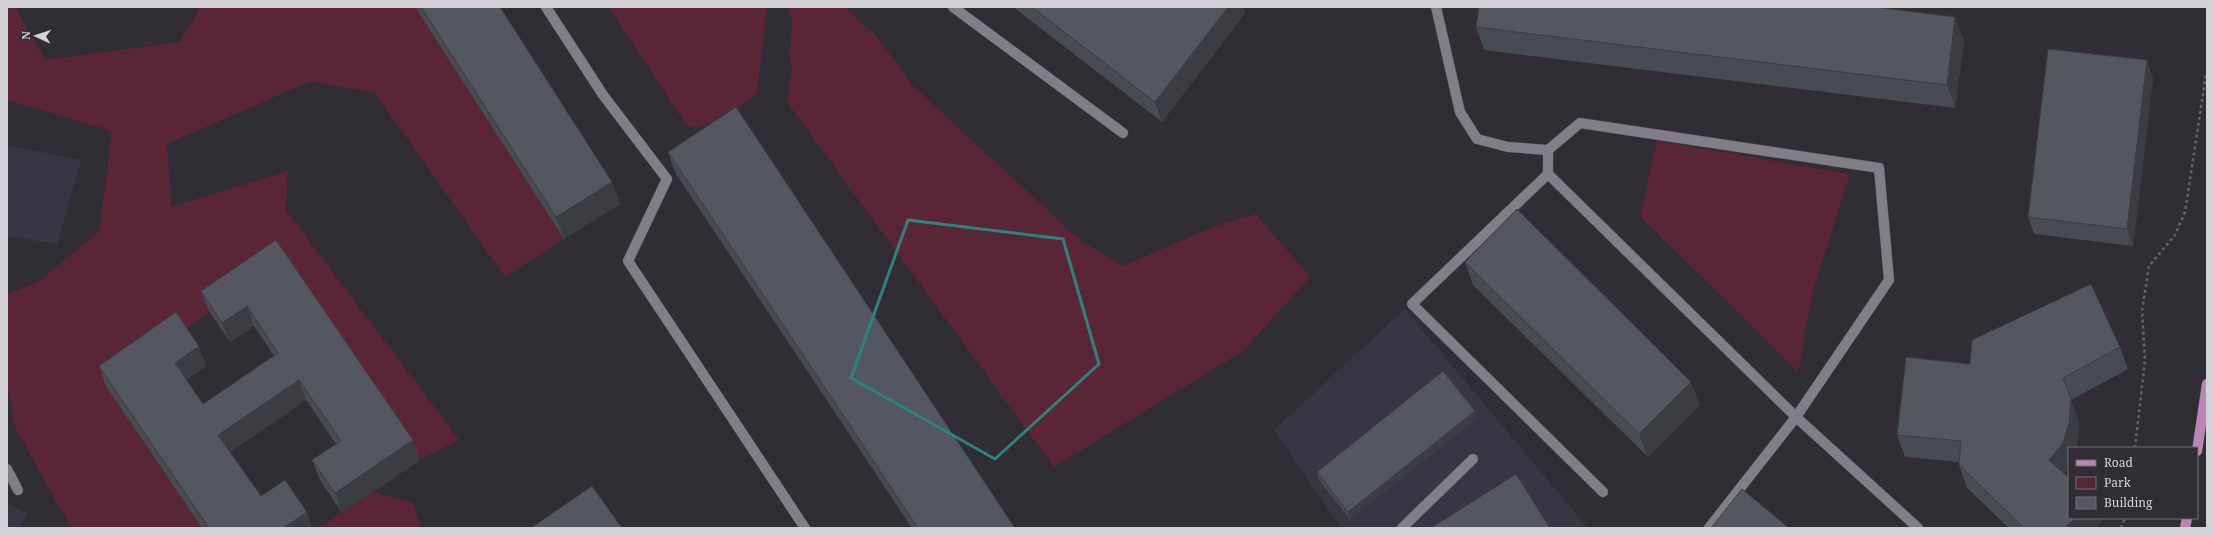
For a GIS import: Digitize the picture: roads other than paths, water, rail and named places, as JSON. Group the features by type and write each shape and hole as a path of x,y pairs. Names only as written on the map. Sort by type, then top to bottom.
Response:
{"main road":[{"path":"2198,447 2207,384"}],"lane":[{"path":"546,7 604,95 667,179 628,261 805,528"},
{"path":"953,7 1123,133"},
{"path":"1436,7 1460,112 1477,139 1508,147 1548,150 1580,123 1879,168 1889,280 1796,417 1709,528"},
{"path":"1548,150 1548,174 1796,417 1918,528"},
{"path":"1548,174 1412,304 1604,492"},
{"path":"1402,528 1473,459"},
{"path":"7,469 18,490"}]}
